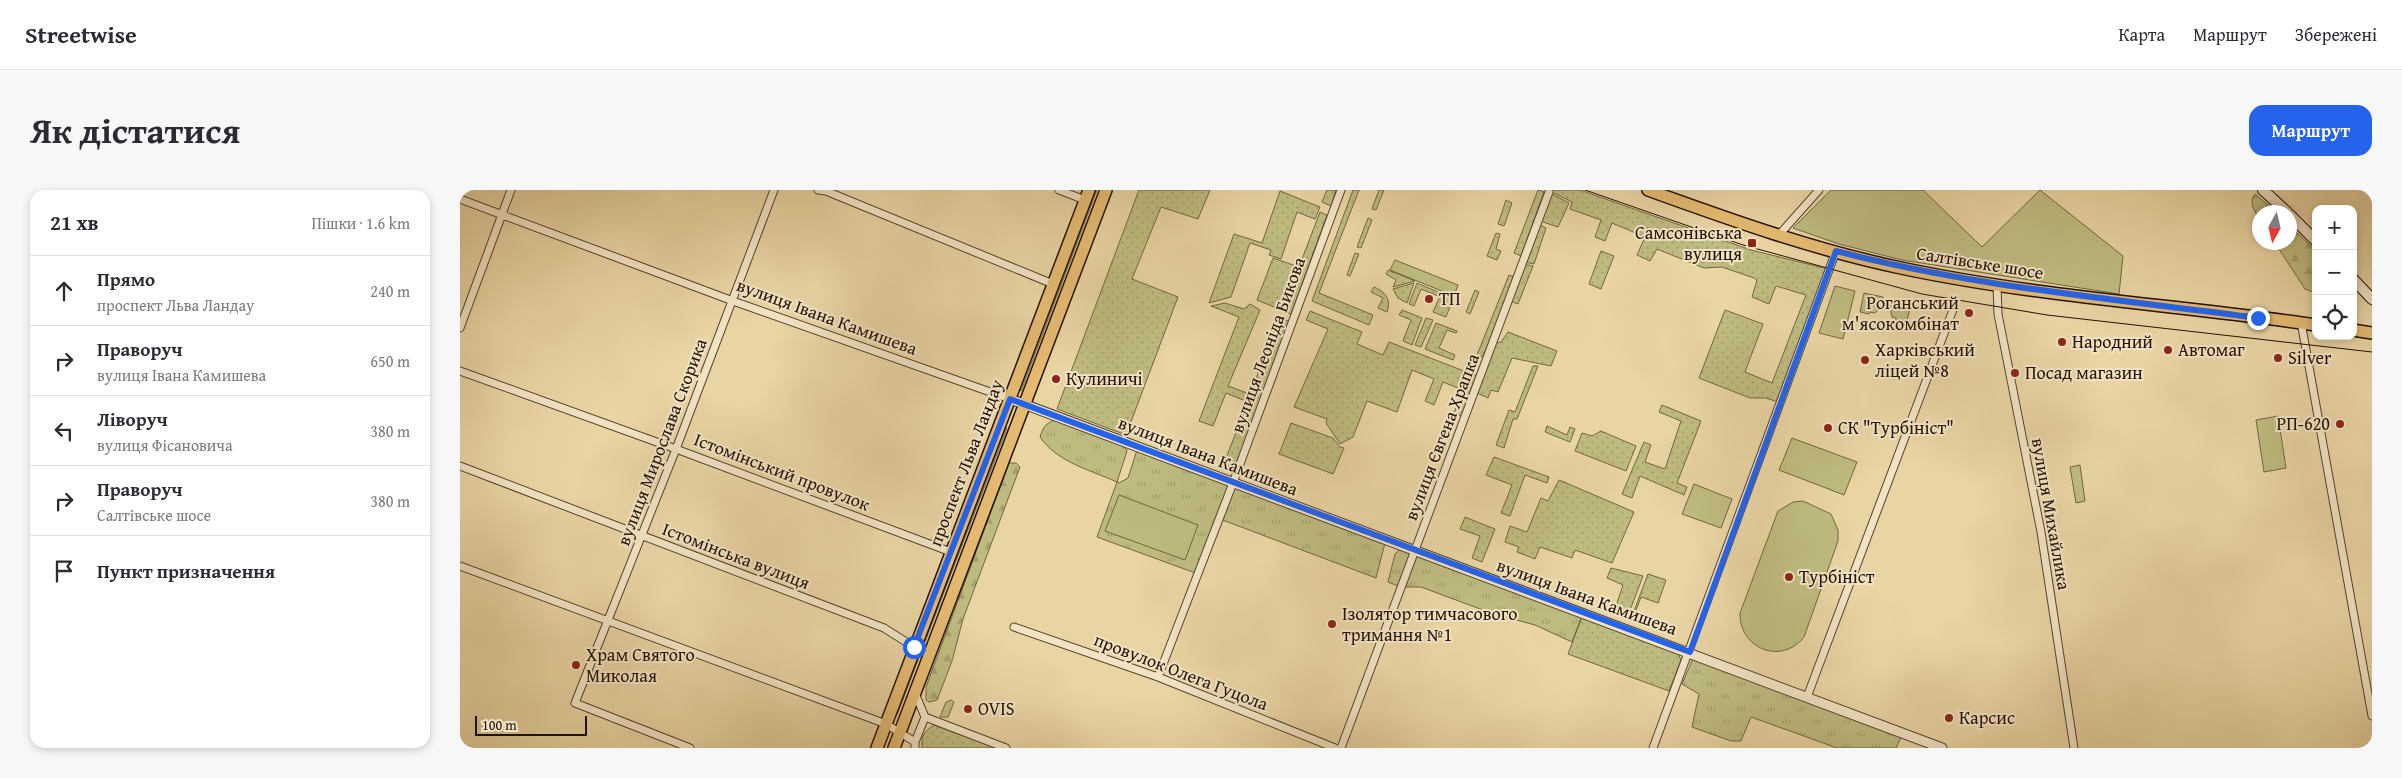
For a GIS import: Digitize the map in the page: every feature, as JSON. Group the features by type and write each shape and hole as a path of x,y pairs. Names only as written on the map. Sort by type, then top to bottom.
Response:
{"main road":[{"name":"проспект Льва Ландау","path":"894,748 1106,190"},
{"name":"Салтівське шосе","path":"1648,190 1675,195 1779,234 1900,268 1997,285 2312,324"},
{"path":"2263,190 2279,205"},
{"name":"проспект Льва Ландау","path":"877,748 1087,195"},
{"path":"2297,222 2312,237"},
{"path":"2357,283 2372,300"},
{"path":"2357,331 2372,333"}],"street":[{"path":"460,328 511,190"},
{"name":"вулиця Мирослава Скорика","path":"690,748 575,703 676,449 774,190"},
{"path":"818,190 826,191 1053,284"},
{"path":"1060,190 1087,195"},
{"name":"вулиця Леоніда Бикова","path":"1158,677 1234,483 1341,190"},
{"path":"1779,234 1819,190"},
{"name":"вулиця Євгена Храпка","path":"1341,748 1549,192"},
{"name":"вулиця Івана Камишева","path":"460,199 733,301 1024,404 1942,748"},
{"path":"1653,748 1690,652 1836,251"},
{"name":"вулиця Михайлика","path":"1997,285 1996,298 1999,318 2005,339 2041,532 2074,748"},
{"path":"1807,697 1954,307"},
{"path":"2300,322 2372,716"},
{"name":"Істомінський провулок","path":"460,371 676,449 951,552"},
{"name":"Істомінська вулиця","path":"460,466 884,628 914,647"},
{"path":"460,566 886,724 900,732 915,745 925,717 914,692"},
{"name":"провулок Олега Гуцола","path":"1014,627 1158,677 1335,748"},
{"path":"925,717 1006,748"}],"green space":[{"path":"1092,190 1097,190 1021,391 1018,389"},
{"path":"1139,190 1210,190 1198,219 1161,207 1132,279 1178,297 1126,435 1057,409"},
{"path":"1327,190 1336,190 1331,206 1322,202"},
{"path":"1353,190 1359,190 1319,293 1373,315 1369,325 1312,301"},
{"path":"1379,190 1384,190 1376,210 1372,209"},
{"path":"1538,190 1544,192 1521,256 1514,253"},
{"path":"1548,190 1580,190 1751,250 1828,269 1778,402 1766,398 1750,398 1699,378 1725,310 1763,324 1745,372 1772,383 1806,295 1776,286 1769,304 1752,297 1757,280 1754,278 1722,267 1704,268 1657,249 1650,261 1637,255 1645,237 1612,223 1605,241 1595,237 1601,220 1570,209 1572,202"},
{"path":"1831,190 1923,190 1982,247 2040,190 2123,256 2119,294 1902,260 1839,244 1793,228"},
{"path":"1280,191 1320,207 1315,219 1297,212 1281,259 1269,255 1271,250 1250,243 1231,297 1209,303 1234,234 1262,243"},
{"path":"1550,193 1569,203 1558,227 1540,221"},
{"path":"2255,194 2268,205 2252,205"},
{"path":"1506,200 1512,203 1504,226 1498,224"},
{"path":"1320,212 1327,215 1291,314 1257,300 1273,258 1299,267"},
{"path":"1368,218 1372,220 1361,248 1357,247"},
{"path":"1538,224 1546,228 1534,264 1525,262"},
{"path":"1496,233 1500,234 1496,249 1501,251 1497,260 1487,256"},
{"path":"2297,233 2312,247 2312,292 2305,289 2280,250 2297,250"},
{"path":"1601,251 1614,256 1601,289 1589,284"},
{"path":"1355,253 1359,254 1350,276 1347,275"},
{"path":"1395,260 1458,285 1454,296 1390,270"},
{"path":"1524,264 1533,266 1518,304 1510,301"},
{"path":"1388,270 1415,281 1393,287 1396,280 1386,274"},
{"path":"1509,275 1514,277 1483,357 1477,355"},
{"path":"1414,283 1407,303 1398,298 1393,289"},
{"path":"1417,283 1440,293 1438,296 1421,289 1414,306 1409,304"},
{"path":"1835,286 1855,291 1843,339 1819,333"},
{"path":"1374,287 1381,291 1388,299 1387,312 1378,308 1383,298 1371,292"},
{"path":"1475,290 1479,292 1470,314 1466,312"},
{"path":"1864,293 1883,297 1882,306 1875,313 1860,312"},
{"path":"1441,294 1453,299 1446,317 1433,312"},
{"path":"1892,300 1911,305 1906,324 1896,322 1896,318 1892,317 1890,308"},
{"path":"1225,303 1244,309 1250,304 1260,310 1228,386 1250,394 1279,318 1289,321 1234,472 1222,468 1248,402 1226,393 1213,426 1199,421 1239,317 1211,306"},
{"path":"1402,310 1422,318 1412,345 1403,341 1411,320 1399,315"},
{"path":"1310,311 1362,332 1357,344 1383,355 1389,342 1477,376 1462,416 1454,413 1463,390 1443,382 1434,405 1425,401 1434,379 1412,370 1397,412 1367,401 1353,437 1340,444 1326,423 1327,419 1294,407 1328,329 1306,320"},
{"path":"1426,318 1433,320 1421,347 1415,345"},
{"path":"1436,323 1457,331 1456,333 1447,330 1439,348 1455,355 1453,360 1425,349"},
{"path":"1508,332 1557,351 1551,366 1512,358 1498,392 1491,390 1488,398 1477,393 1496,343 1501,342"},
{"path":"1533,366 1538,366 1517,419 1513,419 1504,448 1496,445 1509,410 1515,412"},
{"path":"1662,405 1701,421 1677,483 1687,487 1684,495 1640,476 1632,498 1622,494 1644,442 1651,445 1645,462 1665,469 1681,421 1659,412"},
{"path":"2278,416 2286,468 2264,472 2256,420"},
{"path":"1061,418 1122,441 1127,451 1117,482 1065,459 1047,446 1040,437 1043,429 1050,422"},
{"path":"1291,423 1333,438 1340,447 1344,448 1333,474 1279,454"},
{"path":"1003,426 1007,428 897,715 894,713"},
{"path":"1547,426 1567,435 1570,427 1575,429 1570,442 1545,432"},
{"path":"1601,431 1636,446 1626,471 1575,451 1582,433 1592,436"},
{"path":"1792,438 1857,462 1844,495 1779,470"},
{"path":"1138,447 1386,539 1376,578 1220,519 1198,574 1097,537 1117,482 1119,483 1128,478"},
{"path":"1494,457 1549,477 1547,483 1525,475 1510,516 1501,513 1512,485 1486,475"},
{"path":"1009,463 1016,463 1020,467 963,619 952,661 937,700 929,702 926,700 926,687"},
{"path":"2080,465 2085,501 2076,503 2070,467"},
{"path":"1559,480 1634,512 1612,563 1575,550 1572,558 1540,547 1535,559 1517,552 1519,547 1505,542 1510,526 1527,532 1541,498 1548,501"},
{"path":"1694,484 1732,499 1721,528 1682,514"},
{"path":"1119,495 1198,525 1185,560 1105,531"},
{"name":"Турбініст","path":"1803,501 1831,514 1838,530 1838,541 1804,637 1795,646 1784,650 1773,651 1763,649 1746,636 1740,613 1778,511 1793,502"},
{"path":"1465,517 1495,529 1482,562 1472,558 1480,536 1460,529"},
{"path":"1403,546 1583,613 1572,642 1535,625 1491,613 1421,587 1401,587 1388,582 1395,554"},
{"path":"1611,568 1643,576 1627,618 1614,612 1623,585 1607,578"},
{"path":"1648,574 1666,580 1658,603 1641,597 1635,613 1637,615 1635,621 1631,619"},
{"path":"1582,617 1678,653 1681,660 1669,691 1568,654"},
{"path":"1695,654 1903,733 1896,748 1837,748 1751,717 1741,741 1731,741 1692,727 1699,694 1682,684"},
{"path":"951,700 954,702 948,717 940,717 946,702"},
{"path":"934,725 997,748 922,748 924,734"}],"tram line":[{"path":"1585,190 1743,245 1922,294 2047,315 2372,352"}],"place":[{"name":"Самсонівська вулиця","path":"1752,243"},
{"name":"ТП","path":"1429,299"},
{"name":"Роганський м'ясокомбінат","path":"1969,313"},
{"name":"Народний","path":"2062,342"},
{"name":"Автомаг","path":"2168,350"},
{"name":"Silver","path":"2278,358"},
{"name":"Харківський ліцей №8","path":"1865,360"},
{"name":"Посад магазин","path":"2015,373"},
{"name":"Кулиничі","path":"1056,379"},
{"name":"РП-620","path":"2340,424"},
{"name":"СК \"Турбініст\"","path":"1828,428"},
{"name":"Турбініст","path":"1789,577"},
{"name":"Ізолятор тимчасового тримання №1","path":"1332,624"},
{"name":"Храм Святого Миколая","path":"576,665"},
{"name":"OVIS","path":"968,709"},
{"name":"Карсис","path":"1949,718"}],"route":[{"path":"914,647 1010,399 1690,652 1836,251 1900,268 2010,288 2258,318"}]}
